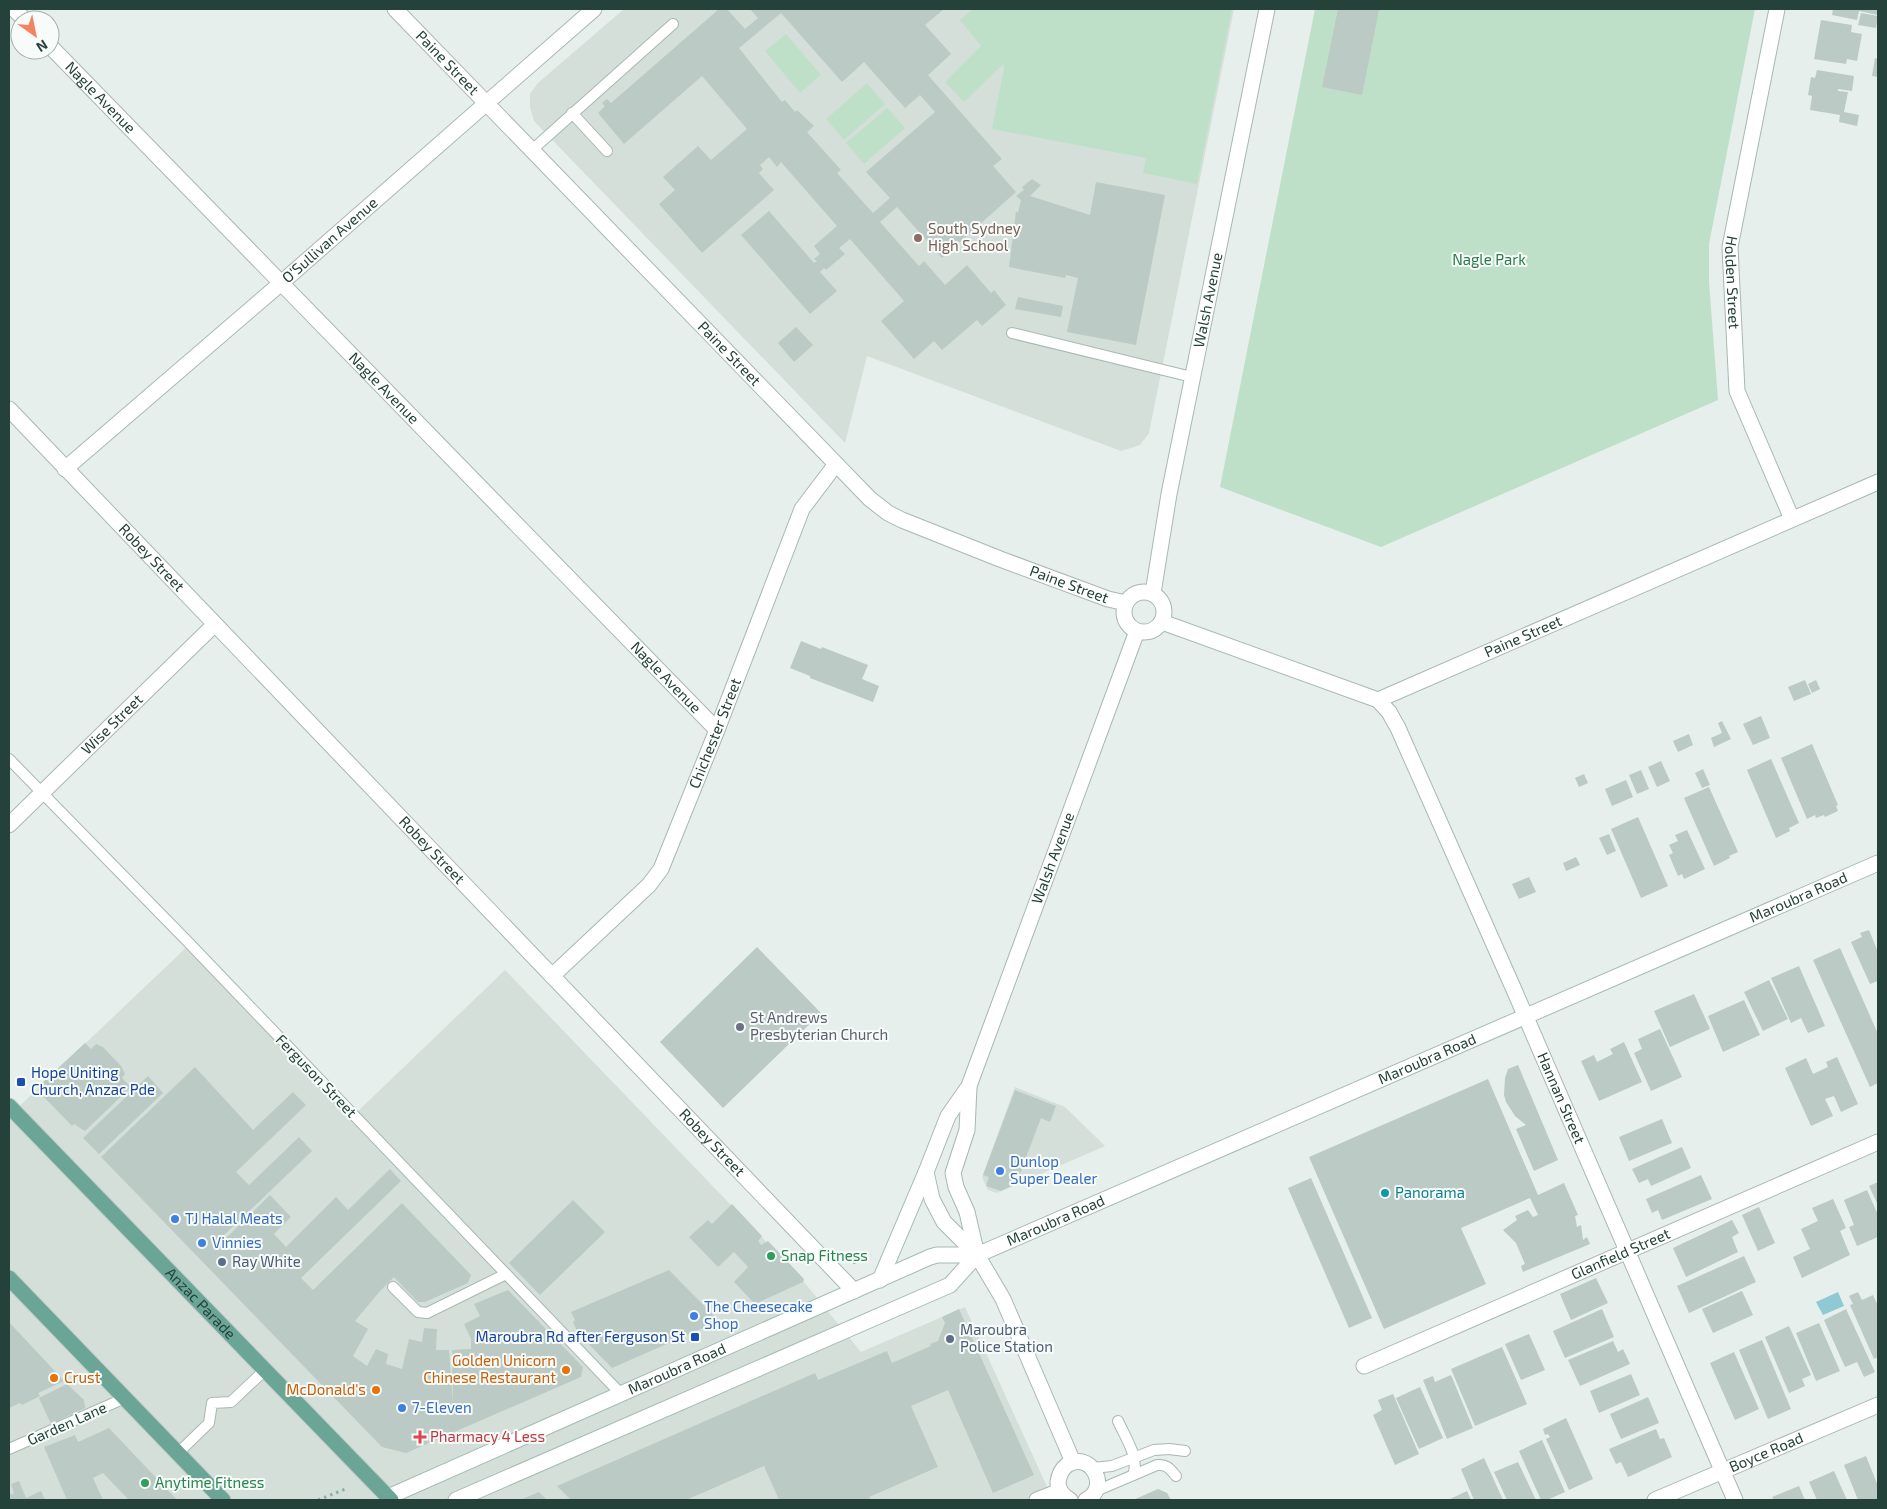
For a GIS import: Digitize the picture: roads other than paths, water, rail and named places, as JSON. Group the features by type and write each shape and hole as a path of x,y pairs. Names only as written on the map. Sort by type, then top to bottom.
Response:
{"main road":[{"name":"Anzac Parade","path":"9,1106 266,1370 387,1499"},
{"path":"9,1278 223,1500"}],"street":[{"name":"Paine Street","path":"395,9 870,500 888,513 1000,559 1108,599 1126,603"},
{"name":"O'Sullivan Avenue","path":"65,469 594,9"},
{"name":"Walsh Avenue","path":"1153,593 1168,494 1267,9"},
{"name":"Holden Street","path":"1777,9 1730,247 1737,391 1792,519"},
{"name":"Nagle Avenue","path":"60,56 717,730"},
{"name":"Robey Street","path":"9,409 854,1291"},
{"name":"Chichester Street","path":"552,976 649,884 661,869 802,509 836,464"},
{"name":"Paine Street","path":"1378,700 1878,482"},
{"path":"1136,593 1153,593 1161,600 1164,606 1165,613 1162,622 1156,629 1150,632 1136,631 1131,628 1124,617 1126,603 1136,593"},
{"path":"1162,622 1378,700"},
{"name":"Wise Street","path":"9,824 214,625"},
{"name":"Walsh Avenue","path":"880,1280 948,1116 969,1086 1136,631"},
{"name":"Hannan Street","path":"1378,700 1389,712 1398,728 1526,1017 1626,1252 1735,1500"},
{"name":"Maroubra Road","path":"387,1499 936,1255 977,1255 1878,863"},
{"name":"Walsh Avenue","path":"969,1086 967,1130 954,1174 956,1187 967,1212 977,1255"},
{"name":"Glanfield Street","path":"1364,1366 1878,1142"},
{"path":"926,1172 932,1199 944,1222 977,1255 1003,1299 1074,1462"},
{"name":"Maroubra Road","path":"456,1500 950,1285 977,1255"},
{"name":"Boyce Road","path":"1655,1500 1878,1405"},
{"path":"1037,1500 1065,1495 1058,1479 1060,1473 1074,1462 1084,1463 1093,1468 1098,1480 1091,1496"}],"lane":[{"path":"532,150 673,24"},
{"path":"572,113 607,152"},
{"path":"1012,333 1192,377"},
{"name":"Ferguson Street","path":"9,759 190,944 620,1394"},
{"path":"393,1287 418,1312 427,1312 506,1274"},
{"path":"178,1453 209,1423 212,1403 232,1402 266,1370"},
{"name":"Garden Lane","path":"9,1449 125,1398"},
{"path":"1118,1422 1135,1458 1136,1466 1133,1475"},
{"path":"1093,1468 1112,1466 1162,1449 1185,1451"},
{"path":"1091,1496 1133,1475 1163,1464 1176,1476"}],"water":[{"path":"1838,1292 1844,1306 1823,1315 1816,1302"}],"place":[{"name":"South Sydney High School","path":"918,238"},
{"name":"St Andrews Presbyterian Church","path":"740,1027"},
{"name":"Hope Uniting Church, Anzac Pde","path":"21,1082"},
{"name":"Dunlop Super Dealer","path":"1000,1171"},
{"name":"Panorama","path":"1385,1193"},
{"name":"TJ Halal Meats","path":"175,1219"},
{"name":"Vinnies","path":"202,1243"},
{"name":"Snap Fitness","path":"771,1256"},
{"name":"Ray White","path":"222,1262"},
{"name":"The Cheesecake Shop","path":"694,1316"},
{"name":"Maroubra Rd after Ferguson St","path":"695,1337"},
{"name":"Maroubra Police Station","path":"950,1339"},
{"name":"Golden Unicorn Chinese Restaurant","path":"566,1370"},
{"name":"Crust","path":"54,1378"},
{"name":"McDonald's","path":"376,1390"},
{"name":"7-Eleven","path":"402,1408"},
{"name":"Pharmacy 4 Less","path":"420,1437"},
{"name":"Anytime Fitness","path":"145,1483"}],"park label":[{"name":"Nagle Park","path":"1489,260"}]}
